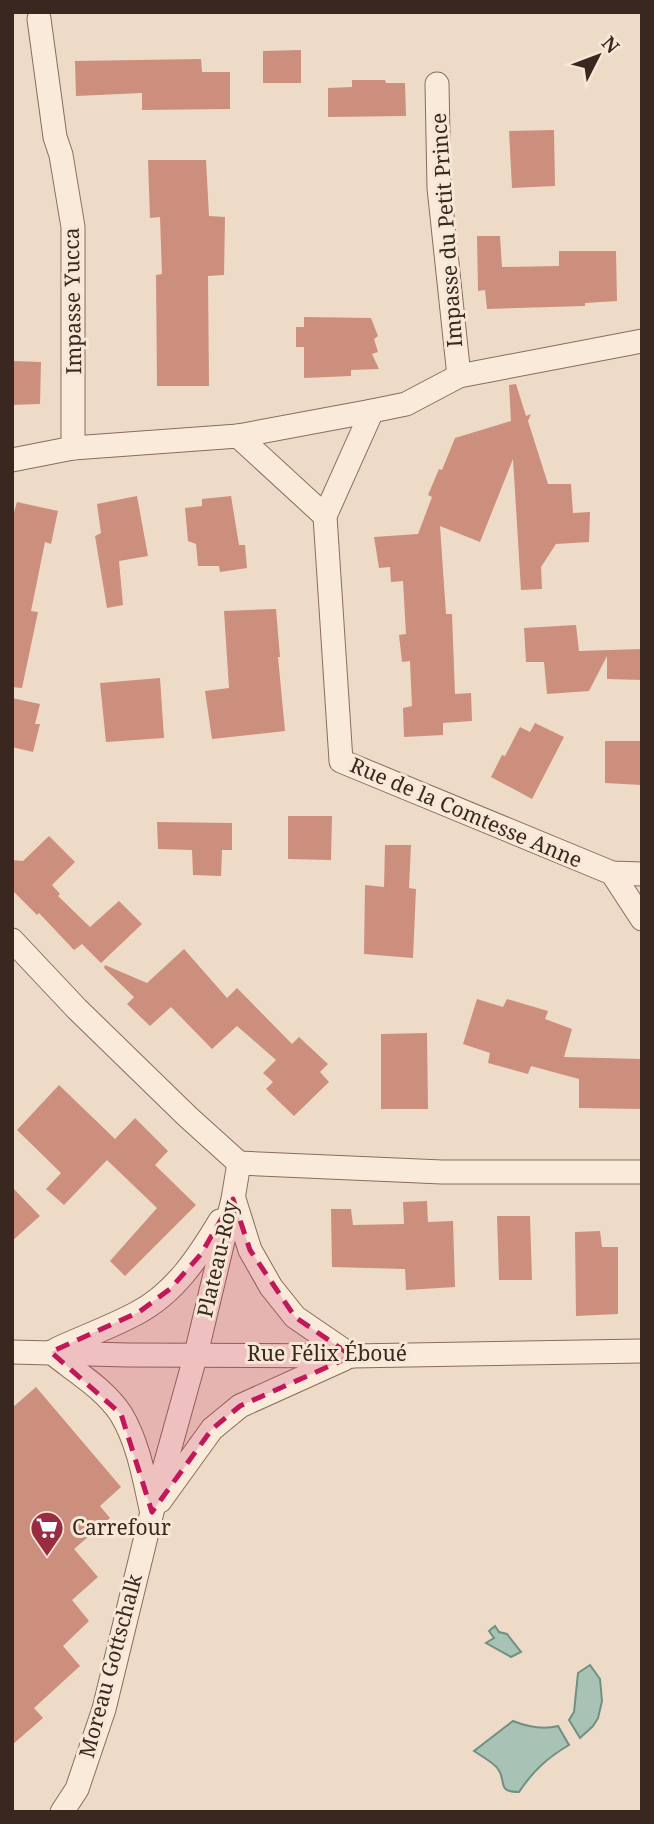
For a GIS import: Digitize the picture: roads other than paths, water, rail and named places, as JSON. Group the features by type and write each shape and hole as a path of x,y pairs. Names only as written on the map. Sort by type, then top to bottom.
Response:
{"street":[{"name":"Impasse Yucca","path":"39,19 55,137 61,155 74,227 73,448"},
{"name":"Impasse du Petit Prince","path":"437,84 439,188 459,376"},
{"path":"12,460 73,448 238,436 372,411 406,404 459,376 642,341"},
{"name":"Rue de la Comtesse Anne","path":"372,411 326,516 341,761 612,873 642,874"},
{"path":"238,436 326,516"},
{"path":"612,873 642,919"},
{"path":"12,940 77,1009 239,1163 442,1171 642,1172"},
{"name":"Plateau-Roy","path":"196,1354 239,1163"},
{"path":"152,1512 136,1449 121,1414 102,1392 51,1352 139,1312 170,1289 201,1254 233,1199"},
{"path":"233,1199 250,1250 271,1287 295,1317 352,1356"},
{"name":"Rue Félix Éboué","path":"12,1352 352,1356 642,1351"},
{"name":"Moreau Gottschalk","path":"62,1812 77,1789 104,1709 152,1512 196,1354"},
{"path":"152,1512 212,1429 240,1405 352,1356"}],"place":[{"name":"Carrefour","path":"47,1558"}]}
